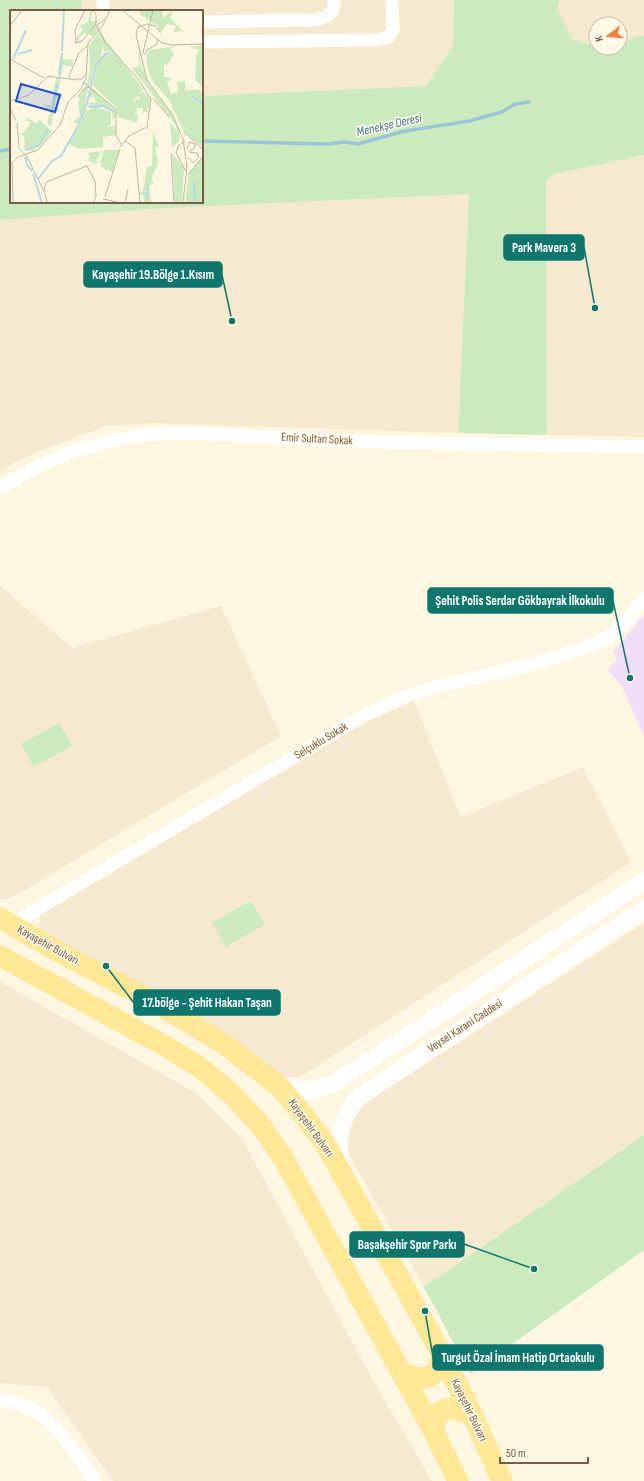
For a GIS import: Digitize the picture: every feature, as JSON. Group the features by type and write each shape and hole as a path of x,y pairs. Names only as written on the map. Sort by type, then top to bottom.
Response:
{"main road":[{"name":"Kayaşehir Bulvarı","path":"6,921 62,954 171,1012 224,1044 280,1087 326,1145 442,1353 473,1416 502,1481"},
{"path":"0,956 168,1047 202,1069 229,1092 258,1122 282,1156 434,1432 458,1481"},
{"path":"400,1370 409,1376 420,1379 428,1377 439,1366 442,1353"},
{"path":"434,1432 437,1416 446,1409 458,1409 473,1416"}],"street":[{"path":"203,22 315,20 326,18 332,12 335,7 334,0"},
{"path":"203,42 375,40 388,37 393,30 392,0"},
{"name":"Emir Sultan Sokak","path":"0,488 39,466 73,451 112,441 142,436 187,433 376,442 644,447"},
{"name":"Selçuklu Sokak","path":"6,921 382,706 414,693 538,663 595,644 616,632 644,599"},
{"name":"Veysel Karani Caddesi","path":"280,1087 308,1091 333,1084 644,881"},
{"name":"Veysel Karani Caddesi","path":"344,1177 339,1148 341,1131 351,1105 359,1097 644,909"},
{"path":"0,1400 12,1402 35,1410 62,1434 95,1481"}],"shaded area":[{"path":"82,0 454,0 453,46 426,86 203,96 203,10 81,10"},
{"path":"560,0 644,0 644,36 628,39 628,16 588,16 588,43 572,40 556,9"},
{"path":"644,155 644,437 547,435 546,181 554,174"},
{"path":"469,194 458,433 153,423 105,426 15,462 0,474 0,220 150,209"},
{"path":"0,586 72,648 221,606 281,736 20,893 7,899 0,899"},
{"path":"644,615 644,736 622,687 608,670 617,659 613,652"},
{"path":"412,697 461,817 583,768 631,862 300,1077 279,1077 39,929 41,916 49,909 389,706"},
{"path":"644,923 644,1135 424,1287 350,1157 348,1144 349,1130 354,1118 362,1106 378,1095"},
{"path":"0,982 196,1093 242,1139 374,1382 432,1481 113,1481 47,1387 0,1383"}],"green space":[{"path":"0,0 82,0 81,10 10,10 10,203 203,203 203,96 426,86 453,46 454,0 560,0 557,9 572,40 588,43 588,56 628,56 628,39 644,36 644,155 554,174 546,181 547,435 458,433 469,194 150,209 0,220"},
{"path":"59,723 72,746 34,767 21,744"},
{"path":"251,901 265,924 226,947 212,923"},
{"path":"644,1135 644,1250 470,1374 424,1287"}],"waterway":[{"name":"Menekşe Deresi","path":"203,141 328,144 345,142 358,144 405,131 469,121 502,112 515,104 529,102"},
{"name":"Menekşe Deresi","path":"0,151 10,149"}],"place":[{"name":"Park Mavera 3","path":"595,308"},
{"name":"Kayaşehir 19.Bölge 1.Kısım","path":"232,321"},
{"name":"Şehit Polis Serdar Gökbayrak İlkokulu","path":"630,678"},
{"name":"17.bölge - Şehit Hakan Taşan","path":"106,966"},
{"name":"Başakşehir Spor Parkı","path":"534,1269"},
{"name":"Turgut Özal İmam Hatip Ortaokulu","path":"425,1311"}]}
